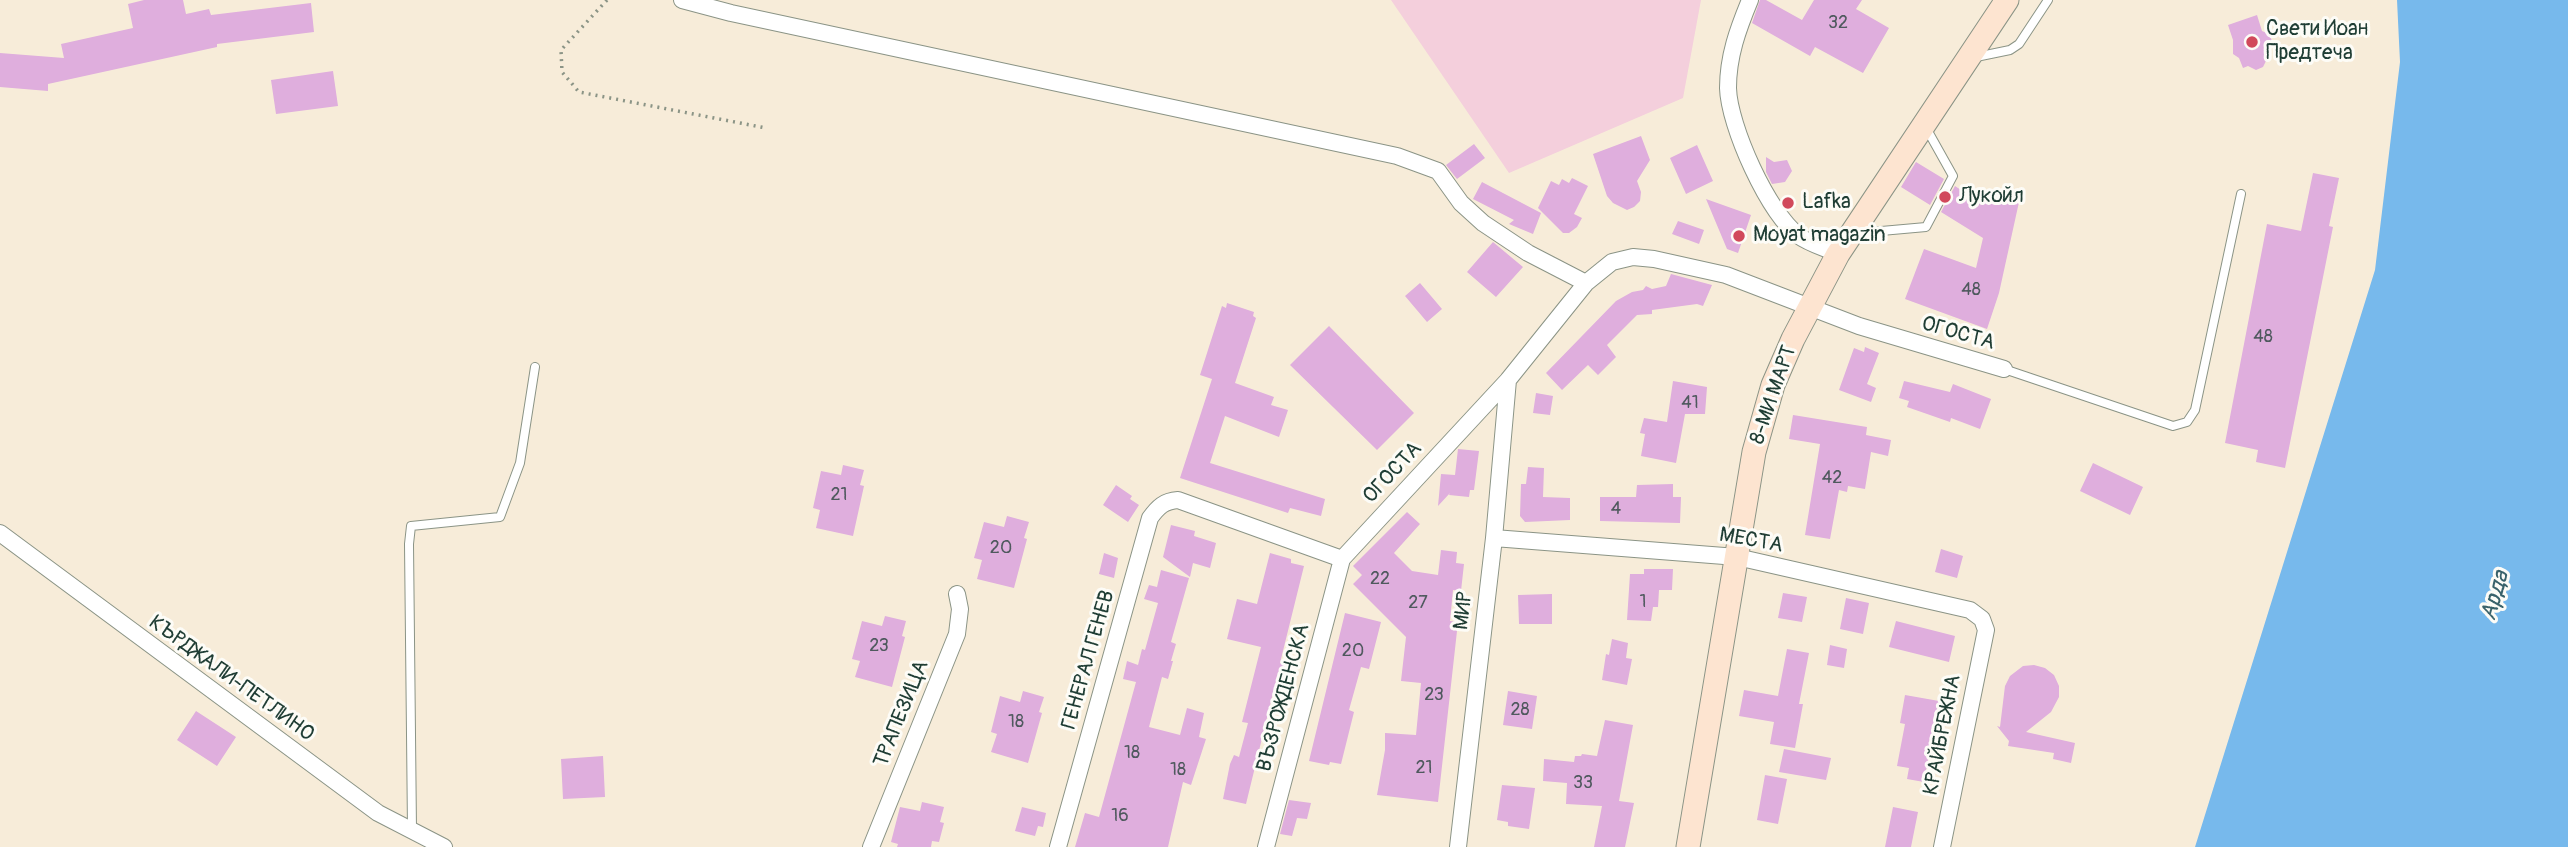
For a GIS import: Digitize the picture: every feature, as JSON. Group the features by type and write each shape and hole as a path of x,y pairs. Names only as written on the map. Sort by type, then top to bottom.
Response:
{"main road":[{"name":"8-МИ МАРТ","path":"1688,847 1754,452 1773,385 1793,338 1838,254 2007,0"}],"street":[{"path":"682,0 731,13 1397,156 1438,171 1461,203 1483,223 1528,253 1586,283"},
{"path":"1750,0 1731,55 1728,90 1737,131 1757,178 1778,213 1799,236 1838,254"},
{"name":"ОГОСТА","path":"1342,559 1508,380 1586,283 1612,262 1633,257 1654,259 1726,275 1859,327 2004,369"},
{"name":"МИР","path":"1458,847 1494,538 1508,380"},
{"name":"ГЕНЕРАЛ ГЕНЕВ","path":"1058,847 1150,518 1163,503 1178,500 1342,559"},
{"name":"КЪРДЖАЛИ-ПЕТЛИНО","path":"0,534 378,813 444,847"},
{"name":"МЕСТА","path":"1494,538 1737,557 1970,610 1982,619 1986,630"},
{"name":"ВЪЗРОЖДЕНСКА","path":"1266,847 1342,559"},
{"name":"ТРАПЕЗИЦА","path":"871,847 957,634 960,609 957,594"},
{"name":"КРАЙБРЕЖНА","path":"1942,847 1986,630"}],"lane":[{"path":"1970,58 2010,50 2019,44 2048,0"},
{"path":"1852,233 1926,227 1953,176 1924,124"},
{"path":"2004,369 2173,426 2187,422 2195,410 2241,194"},
{"path":"412,831 411,526 500,517 520,463 535,367"}],"path":[{"path":"607,0 561,50 562,72 579,92 766,128"}],"shaded area":[{"path":"1391,0 1701,0 1683,98 1509,173"}],"water":[{"name":"Арда","path":"2397,0 2568,0 2568,847 2195,847 2375,270 2400,62"}],"building":[{"path":"144,0 183,0 186,14 209,9 211,15 311,3 314,32 217,44 217,47 48,84 48,91 0,87 0,53 64,58 61,44 133,28 128,4"},
{"path":"1760,0 1766,0 1802,20 1814,0 1862,0 1856,9 1889,28 1863,73 1815,47 1810,56 1752,23"},
{"name":"Свети Иоан Предтеча","path":"2257,15 2262,31 2269,34 2272,41 2269,50 2271,57 2263,67 2256,70 2248,66 2243,68 2239,58 2233,54 2233,40 2228,25"},
{"path":"333,71 338,106 276,114 271,80"},
{"path":"1641,136 1650,160 1637,181 1641,192 1640,201 1627,210 1613,203 1607,196 1593,154"},
{"path":"1474,144 1485,158 1457,179 1446,165"},
{"path":"1697,145 1713,181 1686,194 1670,158"},
{"path":"1766,157 1774,162 1787,160 1792,171 1785,182 1772,184 1766,172"},
{"path":"1916,162 1944,179 1930,205 1901,187"},
{"path":"2313,173 2339,178 2329,226 2333,227 2285,468 2256,462 2258,450 2225,443 2267,224 2301,231"},
{"path":"1572,178 1588,186 1574,214 1582,218 1577,227 1569,233 1563,233 1538,208 1551,181 1559,185 1562,179 1569,183"},
{"path":"1482,182 1541,213 1533,234 1509,224 1514,220 1473,199"},
{"path":"1955,186 1970,196 1972,192 1991,204 1993,196 2019,202 1999,293 1987,329 1905,299 1924,249 1976,268 1983,238 1941,212"},
{"path":"1706,199 1751,215 1738,253 1727,249"},
{"path":"1678,221 1704,230 1699,244 1672,234"},
{"path":"1493,242 1523,267 1496,297 1467,272"},
{"path":"1671,274 1712,285 1703,306 1697,304 1652,310 1652,314 1637,315 1607,345 1616,357 1598,375 1588,365 1562,390 1546,373 1616,301 1632,292 1643,290 1646,286 1652,289 1666,286"},
{"path":"1420,283 1442,309 1427,322 1405,296"},
{"path":"1227,303 1254,312 1253,316 1256,318 1235,383 1274,397 1271,405 1288,410 1279,437 1225,416 1210,463 1325,499 1321,516 1290,508 1288,513 1180,478 1212,379 1200,375 1222,306 1226,308"},
{"path":"1329,326 1414,413 1377,450 1290,365"},
{"path":"1865,347 1879,353 1867,384 1876,388 1871,402 1839,390 1854,348 1864,352"},
{"path":"1673,381 1707,387 1705,414 1685,414 1676,463 1641,456 1645,434 1640,433 1644,418 1667,422"},
{"path":"1904,381 1950,392 1953,384 1991,399 1980,429 1951,418 1950,422 1907,407 1909,401 1899,398"},
{"path":"1536,393 1553,396 1550,415 1533,413"},
{"path":"1793,415 1867,427 1866,435 1891,440 1888,456 1871,452 1865,489 1848,486 1847,492 1839,490 1830,539 1805,535 1820,444 1789,439"},
{"path":"1458,449 1479,451 1474,490 1470,490 1469,497 1449,495 1450,493 1438,506 1441,474 1455,475"},
{"path":"2093,463 2143,487 2130,515 2080,491"},
{"path":"843,465 864,470 860,485 864,486 853,536 816,528 820,510 813,508 821,471 841,475"},
{"path":"1528,467 1544,468 1543,497 1570,498 1570,520 1525,522 1520,516 1521,484 1526,484"},
{"path":"1673,484 1673,497 1681,497 1680,523 1600,521 1600,497 1636,497 1637,485"},
{"path":"1116,485 1132,496 1130,499 1139,505 1128,522 1103,505"},
{"path":"1407,512 1420,524 1394,553 1412,571 1438,575 1441,550 1457,552 1456,563 1464,564 1461,591 1453,590 1450,621 1458,622 1438,802 1377,795 1385,750 1385,733 1416,735 1421,683 1401,681 1406,637 1353,584 1362,575 1353,566"},
{"path":"1007,516 1029,522 1014,588 977,579 982,560 974,558 984,522 1004,527"},
{"path":"1171,525 1195,531 1194,536 1216,543 1210,568 1193,563 1190,577 1163,557"},
{"path":"1941,549 1963,556 1957,578 1935,572"},
{"path":"1104,553 1118,558 1114,578 1099,574"},
{"path":"1270,553 1304,566 1280,663 1294,667 1291,680 1288,692 1274,689 1246,804 1223,799 1230,764 1234,755 1239,757 1248,723 1242,722 1261,647 1227,639 1237,599 1257,604"},
{"path":"1644,569 1673,569 1672,590 1659,590 1658,607 1653,607 1651,621 1627,620 1630,574 1644,574"},
{"path":"1161,570 1189,578 1171,642 1176,644 1173,661 1168,679 1162,677 1149,727 1180,735 1187,708 1204,713 1199,737 1206,739 1191,785 1183,782 1168,847 1075,847 1085,813 1099,817 1136,682 1123,679 1127,661 1138,665 1142,649 1145,650 1158,603 1144,599 1149,585 1157,587"},
{"path":"1783,593 1807,597 1802,622 1778,618"},
{"path":"1552,594 1552,624 1519,624 1518,595"},
{"path":"1846,598 1869,603 1863,634 1840,629"},
{"path":"1345,613 1381,622 1369,669 1361,667 1349,710 1354,712 1341,764 1330,762 1329,765 1309,761"},
{"path":"885,616 906,621 902,636 905,637 892,687 855,677 860,661 852,659 862,621 882,626"},
{"path":"1896,621 1955,636 1949,662 1889,647"},
{"path":"1612,639 1628,643 1626,658 1632,659 1627,685 1602,680 1606,654 1609,655"},
{"path":"1830,645 1847,649 1844,668 1827,665"},
{"path":"1787,649 1809,653 1799,704 1803,704 1795,748 1770,744 1774,722 1739,716 1744,690 1778,696"},
{"path":"2023,666 2045,668 2054,675 2059,686 2059,697 2051,712 2026,732 2075,743 2071,763 2053,759 2054,753 2008,746 2009,741 1997,726 2000,727 2005,686 2010,676"},
{"path":"1023,691 1044,697 1028,763 991,752 997,734 991,732 1000,696 1020,702"},
{"path":"1508,691 1537,696 1532,729 1503,725"},
{"path":"1905,695 1939,701 1924,782 1907,779 1909,768 1897,766 1905,724 1900,723"},
{"path":"196,711 236,737 217,766 177,740"},
{"path":"1605,720 1633,725 1619,801 1634,803 1625,847 1594,847 1602,806 1566,804 1567,783 1543,781 1544,759 1574,762 1575,756 1582,754 1597,756"},
{"path":"1784,749 1831,758 1826,780 1779,772"},
{"path":"603,756 605,797 563,799 561,759"},
{"path":"1765,775 1787,779 1778,824 1757,820"},
{"path":"1502,785 1535,788 1529,829 1508,826 1508,822 1497,820"},
{"path":"1289,800 1311,803 1307,819 1297,818 1292,836 1280,834"},
{"path":"922,802 944,807 940,822 944,823 939,842 932,841 931,847 897,847 898,844 891,842 900,807 920,811"},
{"path":"1022,807 1046,813 1043,827 1038,826 1035,836 1015,831"},
{"path":"1893,807 1918,812 1911,847 1885,847"}],"place":[{"name":"Свети Иоан Предтеча","path":"2252,42"},
{"name":"Лукойл","path":"1945,197"},
{"name":"Lafka","path":"1788,203"},
{"name":"Moyat magazin","path":"1739,236"}]}
